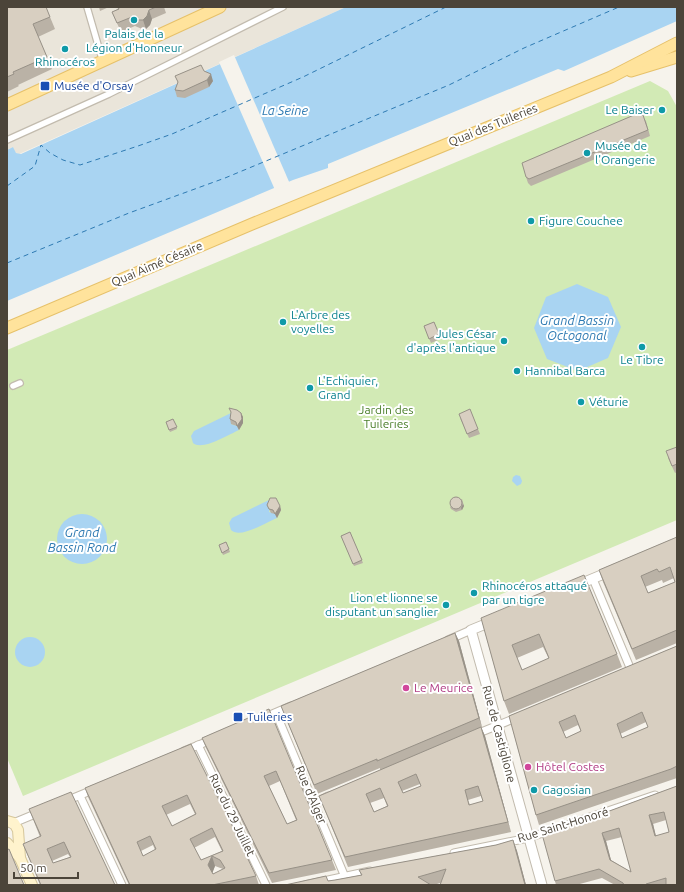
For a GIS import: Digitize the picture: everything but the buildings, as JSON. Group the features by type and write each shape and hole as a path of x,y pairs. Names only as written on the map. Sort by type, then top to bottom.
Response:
{"main road":[{"path":"7,105 103,62 206,10 220,7"},
{"name":"Quai des Tuileries","path":"307,202 611,77 677,43"},
{"path":"611,77 677,57"},
{"name":"Quai Aimé Césaire","path":"7,328 307,202"},
{"path":"9,823 18,830 20,858"},
{"path":"7,843 20,858 32,885"}],"street":[{"path":"87,7 103,62"},
{"path":"7,140 109,94 283,7"},
{"path":"565,591 621,567"},
{"path":"594,579 631,670"},
{"path":"438,644 504,616"},
{"name":"Rue de Castiglione","path":"471,630 542,885"},
{"path":"258,720 298,703"},
{"name":"Rue d'Alger","path":"276,712 345,876"},
{"path":"467,738 524,714"},
{"path":"178,754 218,737"},
{"name":"Rue du 29 Juillet","path":"198,745 266,885"},
{"path":"58,805 104,785"},
{"name":"Rue Saint-Honoré","path":"444,855 528,838 662,792"},
{"path":"314,802 334,794"},
{"path":"80,796 122,885"},
{"path":"9,823 46,809"},
{"path":"305,885 375,870"}],"shaded area":[{"path":"7,7 346,7 19,154 14,152 13,147 7,150"}],"green space":[{"name":"Jardin des Tuileries","path":"650,81 668,91 677,107 677,520 23,796 7,758 7,350"}],"water":[{"name":"La Seine","path":"346,7 677,7 677,21 564,71 558,69 328,164 328,168 293,180 7,301 7,150 13,147 16,153 21,154"},
{"name":"Grand Bassin Octogonal","path":"577,284 608,297 621,327 608,358 578,371 547,359 534,328 546,297"},
{"path":"231,413 233,417 231,424 237,426 239,430 209,444 197,445 193,443 191,436 194,431"},
{"path":"516,475 520,476 522,481 521,484 517,486 512,481 513,477"},
{"path":"269,500 271,505 269,512 275,513 277,518 240,533 231,530 229,523 232,518"},
{"name":"Grand Bassin Rond","path":"77,514 87,514 100,521 107,534 107,544 100,557 87,564 77,564 68,560 61,553 57,544 57,534 61,525 68,518"},
{"path":"30,637 41,641 45,652 41,663 30,667 19,663 15,652 19,641"}],"pier":[{"path":"234,55 290,184 275,190 219,62"}],"ferry route":[{"path":"7,186 35,166 41,145 50,153 63,160 80,165 138,146 172,134 303,77 446,7"},
{"path":"7,263 129,213 225,178 449,85 524,48 619,7"}],"place":[{"name":"Palais de la Légion d'Honneur","path":"134,20"},
{"name":"Rhinocéros","path":"65,49"},
{"name":"Musée d'Orsay","path":"45,86"},
{"name":"Le Baiser","path":"662,110"},
{"name":"Musée de l'Orangerie","path":"587,153"},
{"name":"Figure Couchee","path":"531,221"},
{"name":"L'Arbre des voyelles","path":"283,322"},
{"name":"Jules César d'après l'antique","path":"504,341"},
{"name":"Le Tibre","path":"642,347"},
{"name":"Hannibal Barca","path":"517,371"},
{"name":"L'Echiquier, Grand","path":"310,388"},
{"name":"Véturie","path":"581,402"},
{"name":"Rhinocéros attaqué par un tigre","path":"474,593"},
{"name":"Lion et lionne se disputant un sanglier","path":"446,605"},
{"name":"Le Meurice","path":"406,688"},
{"name":"Tuileries","path":"238,717"},
{"name":"Hôtel Costes","path":"528,767"},
{"name":"Gagosian","path":"534,790"}]}
